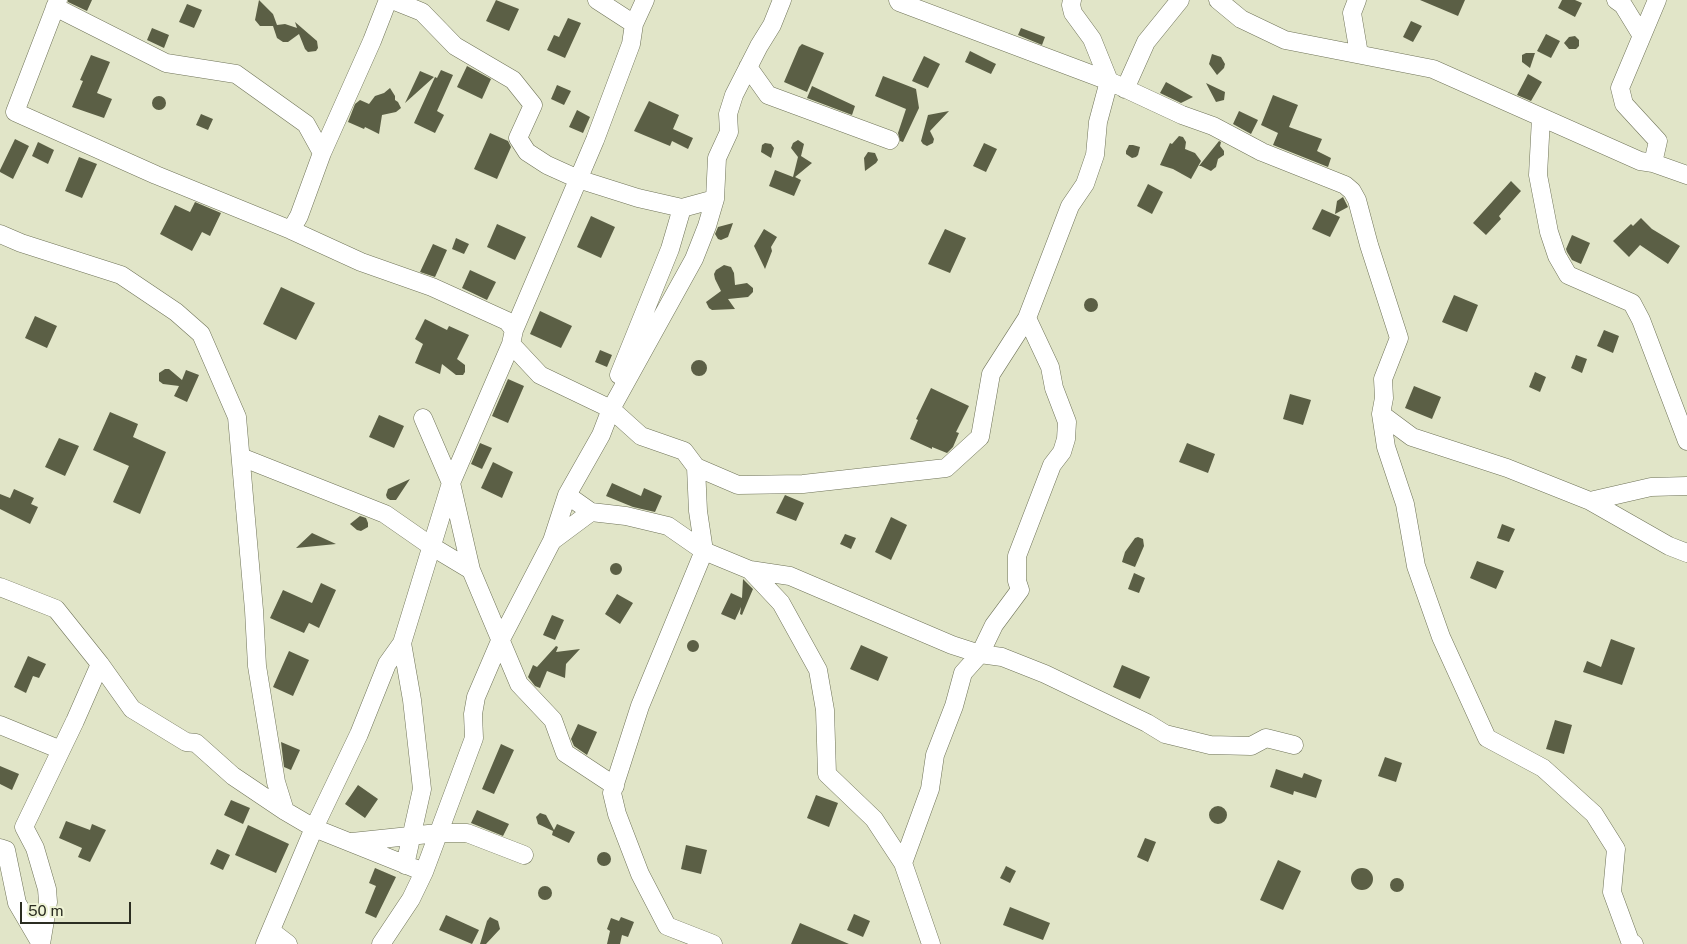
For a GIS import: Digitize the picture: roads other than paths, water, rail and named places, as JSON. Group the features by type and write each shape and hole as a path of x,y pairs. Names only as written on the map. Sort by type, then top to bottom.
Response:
{"street":[{"path":"291,230 299,216 322,153 390,0 422,12 455,46 513,80 533,105 518,138 527,152 547,165 578,179 638,198 682,208 715,199"},
{"path":"597,0 634,24"},
{"path":"288,944 268,938 314,828 359,734 387,664 402,643 451,483 595,140 631,44 634,24 645,0"},
{"path":"381,944 411,899 424,872 474,738 473,714 476,697 500,641 552,541 567,495 601,435 611,409 694,259 715,199 717,158 729,132 728,114 734,95 772,25 782,0"},
{"path":"898,0 899,2 1117,85 1182,115 1213,126 1262,152 1345,185 1352,191 1357,200 1368,245 1399,338 1383,379 1384,398 1381,414 1386,446 1405,504 1416,566 1441,637 1487,738 1543,768 1594,814 1616,849 1612,892 1630,941 1634,944"},
{"path":"1072,0 1073,13 1092,39 1117,85"},
{"path":"322,153 306,124 236,74 166,63 56,4 15,112 156,175 291,230 361,262 432,287 507,321 512,337 540,375 611,409 641,436 684,451 696,467 738,486 804,484 946,468 980,437 991,374 1027,318 1070,206 1084,184 1095,155 1098,122 1117,85 1146,42 1180,0"},
{"path":"1218,0 1242,19 1285,40 1433,69 1640,161 1654,163 1687,174"},
{"path":"1357,0 1352,13 1359,54"},
{"path":"1616,0 1623,5 1642,36"},
{"path":"1654,163 1658,141 1624,104 1620,88 1657,0"},
{"path":"748,67 768,95 890,140"},
{"path":"1541,118 1538,176 1548,232 1557,256 1568,275 1632,303 1641,320 1687,441"},
{"path":"611,409 617,380 670,249 682,208"},
{"path":"0,234 21,244 121,275 176,312 201,334 237,417 257,666 272,764 284,811"},
{"path":"903,863 930,788 935,755 954,706 963,672 980,654 994,625 1020,590 1017,582 1017,556 1052,465 1062,452 1066,439 1067,422 1054,388 1050,367 1027,318"},
{"path":"1381,414 1412,437 1507,468 1590,501 1669,546 1687,553"},
{"path":"423,418 451,483 471,570 520,684 553,720 565,753 615,786"},
{"path":"241,457 385,514 431,546 471,570"},
{"path":"696,467 698,511 704,551 640,706 612,793 617,814 640,874 667,926 713,944"},
{"path":"1590,501 1651,487 1687,486"},
{"path":"567,495 591,512 626,516 668,526 704,551 750,570 790,576 952,645 980,654 1002,657 1045,674 1147,723 1165,734 1210,746 1251,746 1266,738 1294,745"},
{"path":"552,541 591,512"},
{"path":"750,570 781,603 818,670 825,710 824,737 827,774 874,819 903,863 931,944"},
{"path":"0,588 56,609 100,664 132,709 186,742 196,743 233,776 284,811 314,828 424,872"},
{"path":"402,643 412,700 422,789 405,864"},
{"path":"41,944 48,902 47,889 35,848 24,827 100,664"},
{"path":"0,725 61,750"},
{"path":"350,842 438,833 467,833 524,854"},
{"path":"0,848 6,850 17,903 41,944"}]}
